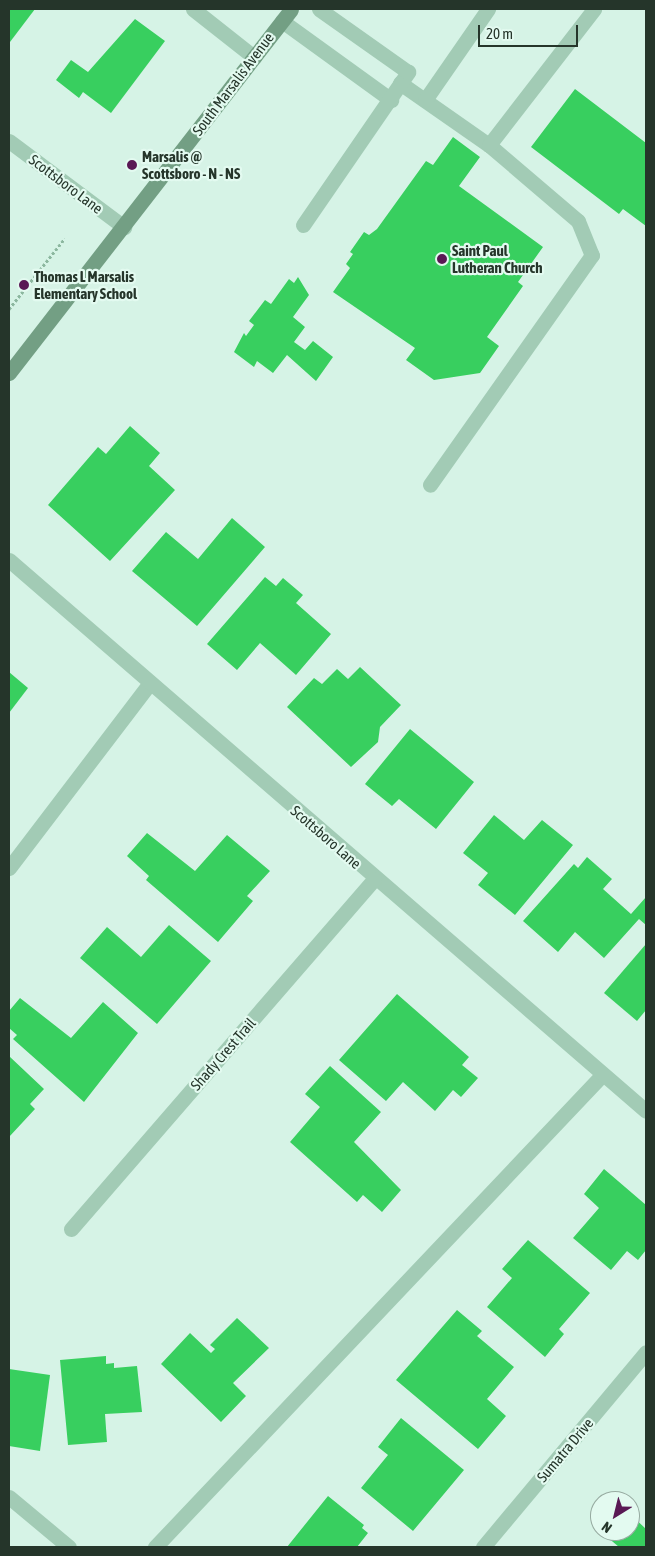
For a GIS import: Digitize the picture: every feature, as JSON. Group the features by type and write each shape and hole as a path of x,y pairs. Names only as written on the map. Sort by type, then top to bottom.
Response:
{"street":[{"path":"193,9 254,57"},
{"path":"319,9 404,78 425,100 489,145 578,221 592,256 430,485"},
{"path":"425,100 488,9"},
{"path":"489,145 594,9"},
{"path":"286,15 391,100"},
{"name":"South Marsalis Avenue","path":"9,373 124,227 286,15"},
{"path":"303,225 391,100 404,78"},
{"name":"Scottsboro Lane","path":"9,141 124,227"},
{"name":"Scottsboro Lane","path":"9,560 374,879 646,1111"},
{"path":"9,868 150,683"},
{"name":"Shady Crest Trail","path":"71,1229 374,879"},
{"path":"155,1547 604,1074"},
{"name":"Sumatra Drive","path":"483,1547 646,1352"},
{"path":"9,1497 69,1547"}],"path":[{"path":"9,309 65,238"}],"building":[{"path":"9,9 35,9 10,42 9,41"},
{"path":"135,19 165,41 111,113 83,92 79,98 56,80 71,60 88,72"},
{"path":"575,89 646,143 646,226 623,209 619,214 531,147"},
{"name":"Saint Paul Lutheran Church","path":"453,137 480,157 459,186 543,247 518,282 523,286 487,337 499,346 480,373 434,380 406,360 415,348 333,292 350,268 346,264 353,254 350,252 364,232 369,235 377,229 426,161 433,165"},
{"path":"298,277 309,295 293,317 305,327 294,342 305,350 313,341 333,357 316,381 287,355 273,373 257,361 254,367 234,352 244,333 246,336 254,325 249,321 265,300 271,304 289,279 294,283"},
{"path":"130,426 160,453 149,466 175,490 110,561 48,505 98,447 106,454"},
{"path":"232,518 265,547 197,626 132,571 166,532 198,559"},
{"path":"265,577 276,586 283,578 303,595 296,603 331,634 296,675 260,643 237,670 207,644"},
{"path":"360,667 401,705 380,727 378,742 351,767 287,707 314,678 322,684 337,669 348,679"},
{"path":"9,672 28,688 9,713"},
{"path":"410,729 474,782 436,829 399,799 392,806 365,784"},
{"path":"494,815 524,840 542,820 573,845 515,915 478,885 488,873 463,853"},
{"path":"147,833 195,871 227,835 270,871 247,896 253,901 218,942 146,880 149,876 127,856"},
{"path":"587,857 612,879 603,889 631,914 646,897 646,925 639,919 604,958 575,932 558,952 523,921 574,864 578,868"},
{"path":"169,925 211,961 157,1024 80,958 107,927 141,957"},
{"path":"646,944 646,1010 637,1021 604,993"},
{"path":"397,994 469,1057 462,1065 478,1078 461,1097 453,1090 435,1111 403,1082 386,1101 339,1060"},
{"path":"20,998 71,1038 103,1002 138,1033 84,1102 13,1039 17,1035 9,1028 9,1011"},
{"path":"9,1056 44,1089 30,1104 35,1109 9,1137"},
{"path":"330,1066 381,1112 354,1142 401,1190 382,1212 363,1195 357,1202 290,1142 320,1107 305,1094"},
{"path":"604,1169 646,1205 646,1250 638,1260 627,1251 611,1270 573,1238 599,1208 584,1194"},
{"path":"528,1240 590,1293 559,1329 564,1334 545,1357 487,1307 512,1278 502,1269"},
{"path":"457,1310 482,1331 477,1336 514,1367 487,1399 506,1416 478,1449 396,1380"},
{"path":"237,1318 269,1348 233,1383 246,1396 221,1422 161,1364 190,1333 211,1353 215,1349 210,1345"},
{"path":"106,1356 106,1364 114,1363 114,1368 137,1366 142,1412 105,1414 107,1442 68,1445 60,1360"},
{"path":"9,1369 50,1375 40,1451 9,1446"},
{"path":"401,1418 464,1470 413,1531 361,1488 388,1455 378,1447"},
{"path":"328,1496 364,1525 362,1528 368,1533 357,1547 287,1547"},
{"path":"640,1523 646,1529 646,1547 619,1547 612,1541 640,1541"}],"place":[{"name":"Marsalis @ Scottsboro - N - NS","path":"132,165"},
{"name":"Saint Paul Lutheran Church","path":"442,259"},
{"name":"Thomas L Marsalis Elementary School","path":"24,285"}]}
